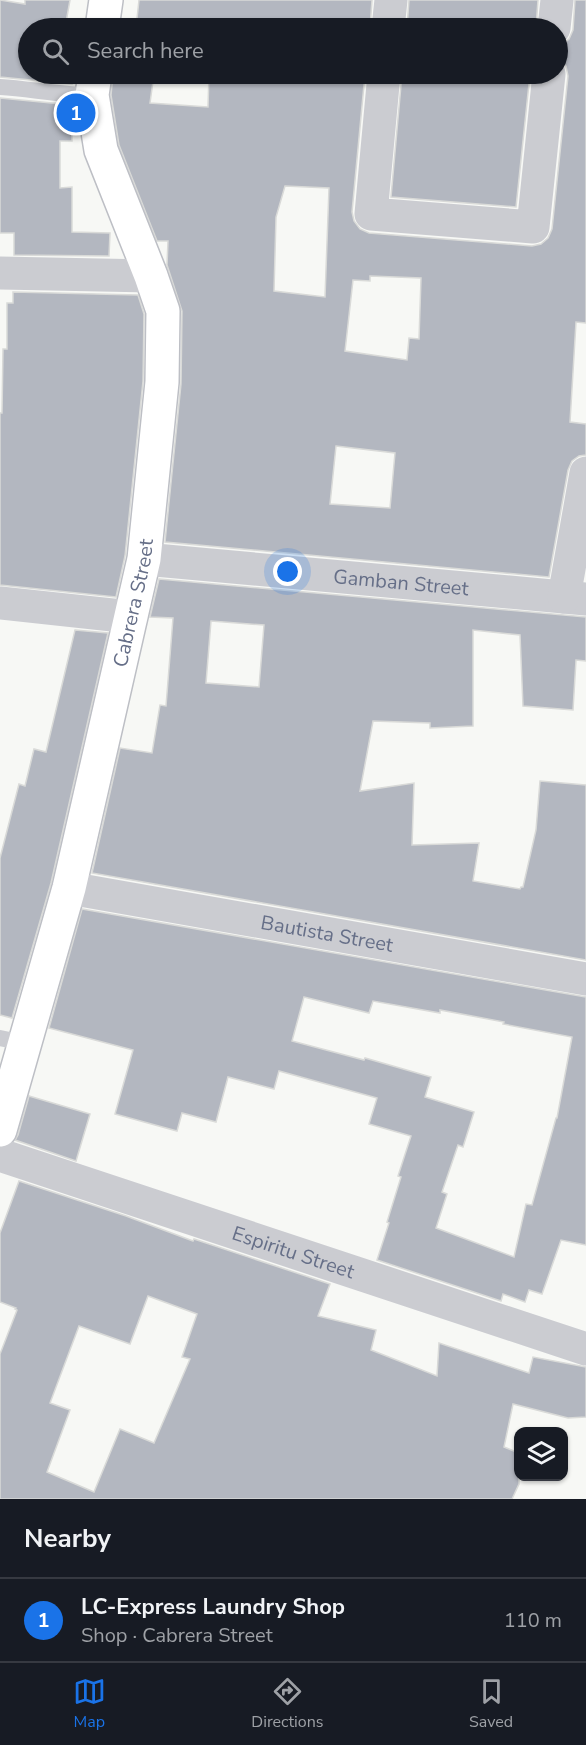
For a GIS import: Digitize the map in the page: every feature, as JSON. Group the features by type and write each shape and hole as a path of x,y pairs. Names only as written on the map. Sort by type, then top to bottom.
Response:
{"street":[{"path":"103,18 106,0"},
{"path":"389,18 391,0"},
{"path":"555,18 557,0"},
{"name":"Cabrera Street","path":"0,1130 12,1041 69,888 144,559 162,382 163,311 101,150 94,84"},
{"path":"383,84 371,214 533,227 548,84"},
{"path":"0,273 151,276"},
{"path":"575,598 586,473"},
{"name":"Gamban Street","path":"144,559 575,598"},
{"path":"0,603 131,616"},
{"name":"Bautista Street","path":"69,888 586,979"},
{"name":"Espiritu Street","path":"0,1155 586,1349"}],"lane":[{"path":"0,87 24,88 67,95 94,84"}],"building":[{"path":"0,0 25,4 25,0 70,0 67,18 18,18 18,79 0,77"},
{"path":"139,0 372,0 371,18 137,18"},
{"path":"409,0 538,0 537,18 408,18"},
{"path":"575,0 586,0 586,323 576,322 570,422 586,424 586,455 579,456 572,461 568,470 549,577 165,542 181,384 182,311 167,265 168,241 157,241 119,145 111,95 112,84 153,84 150,103 208,107 209,84 364,84 352,212 354,221 360,229 369,233 532,246 541,244 548,238 552,229 568,84 569,39 573,30","holes":["285,186 329,188 325,297 274,291 276,217","370,276 421,278 419,339 409,338 407,360 345,351 353,280 370,281","336,446 395,453 390,508 330,504"]},
{"path":"401,84 529,84 516,207 391,197"},
{"path":"0,98 72,105 72,141 60,141 60,188 72,187 72,232 110,233 109,256 14,255 14,233 0,233"},
{"path":"13,292 138,295 144,314 143,381 125,556 116,597 0,585 0,413 2,413 3,349 7,349 7,303 13,303"},
{"path":"159,579 586,617 586,661 576,660 573,710 523,706 520,635 473,630 473,726 430,728 430,723 373,721 360,791 414,783 412,845 479,843 473,881 520,889 523,887 536,830 540,781 586,785 586,960 92,873 120,748 152,753 160,705 166,706 173,618 150,617","holes":["211,621 264,625 259,687 206,683"]},
{"path":"75,630 108,633 51,883 12,1018 0,1015 0,858 19,784 25,786 34,749 46,752"},
{"path":"82,909 586,997 586,1245 561,1240 542,1294 529,1290 525,1302 503,1294 501,1301 377,1260 401,1177 398,1176 411,1136 369,1124 377,1098 279,1071 274,1089 228,1077 216,1122 182,1113 177,1131 115,1114 133,1050 49,1028","holes":["304,997 369,1013 373,1001 440,1013 440,1010 572,1037 557,1118 532,1205 526,1204 514,1257 436,1228 447,1194 442,1192 458,1145 463,1147 474,1112 425,1097 431,1077 365,1058 364,1060 292,1041"]},
{"path":"29,1096 90,1114 76,1161 15,1140"},
{"path":"19,1181 193,1241 194,1239 330,1284 318,1316 376,1330 371,1350 437,1376 439,1343 529,1373 533,1357 586,1367 586,1417 568,1418 513,1404 504,1447 514,1451 514,1481 519,1481 512,1499 0,1499 0,1354 17,1310 0,1302 0,1233","holes":["148,1296 197,1314 182,1357 190,1359 154,1443 120,1429 94,1492 47,1472 70,1410 50,1403 79,1326 130,1344"]}],"place":[{"name":"LC-Express Laundry Shop","path":"76,113"}]}
